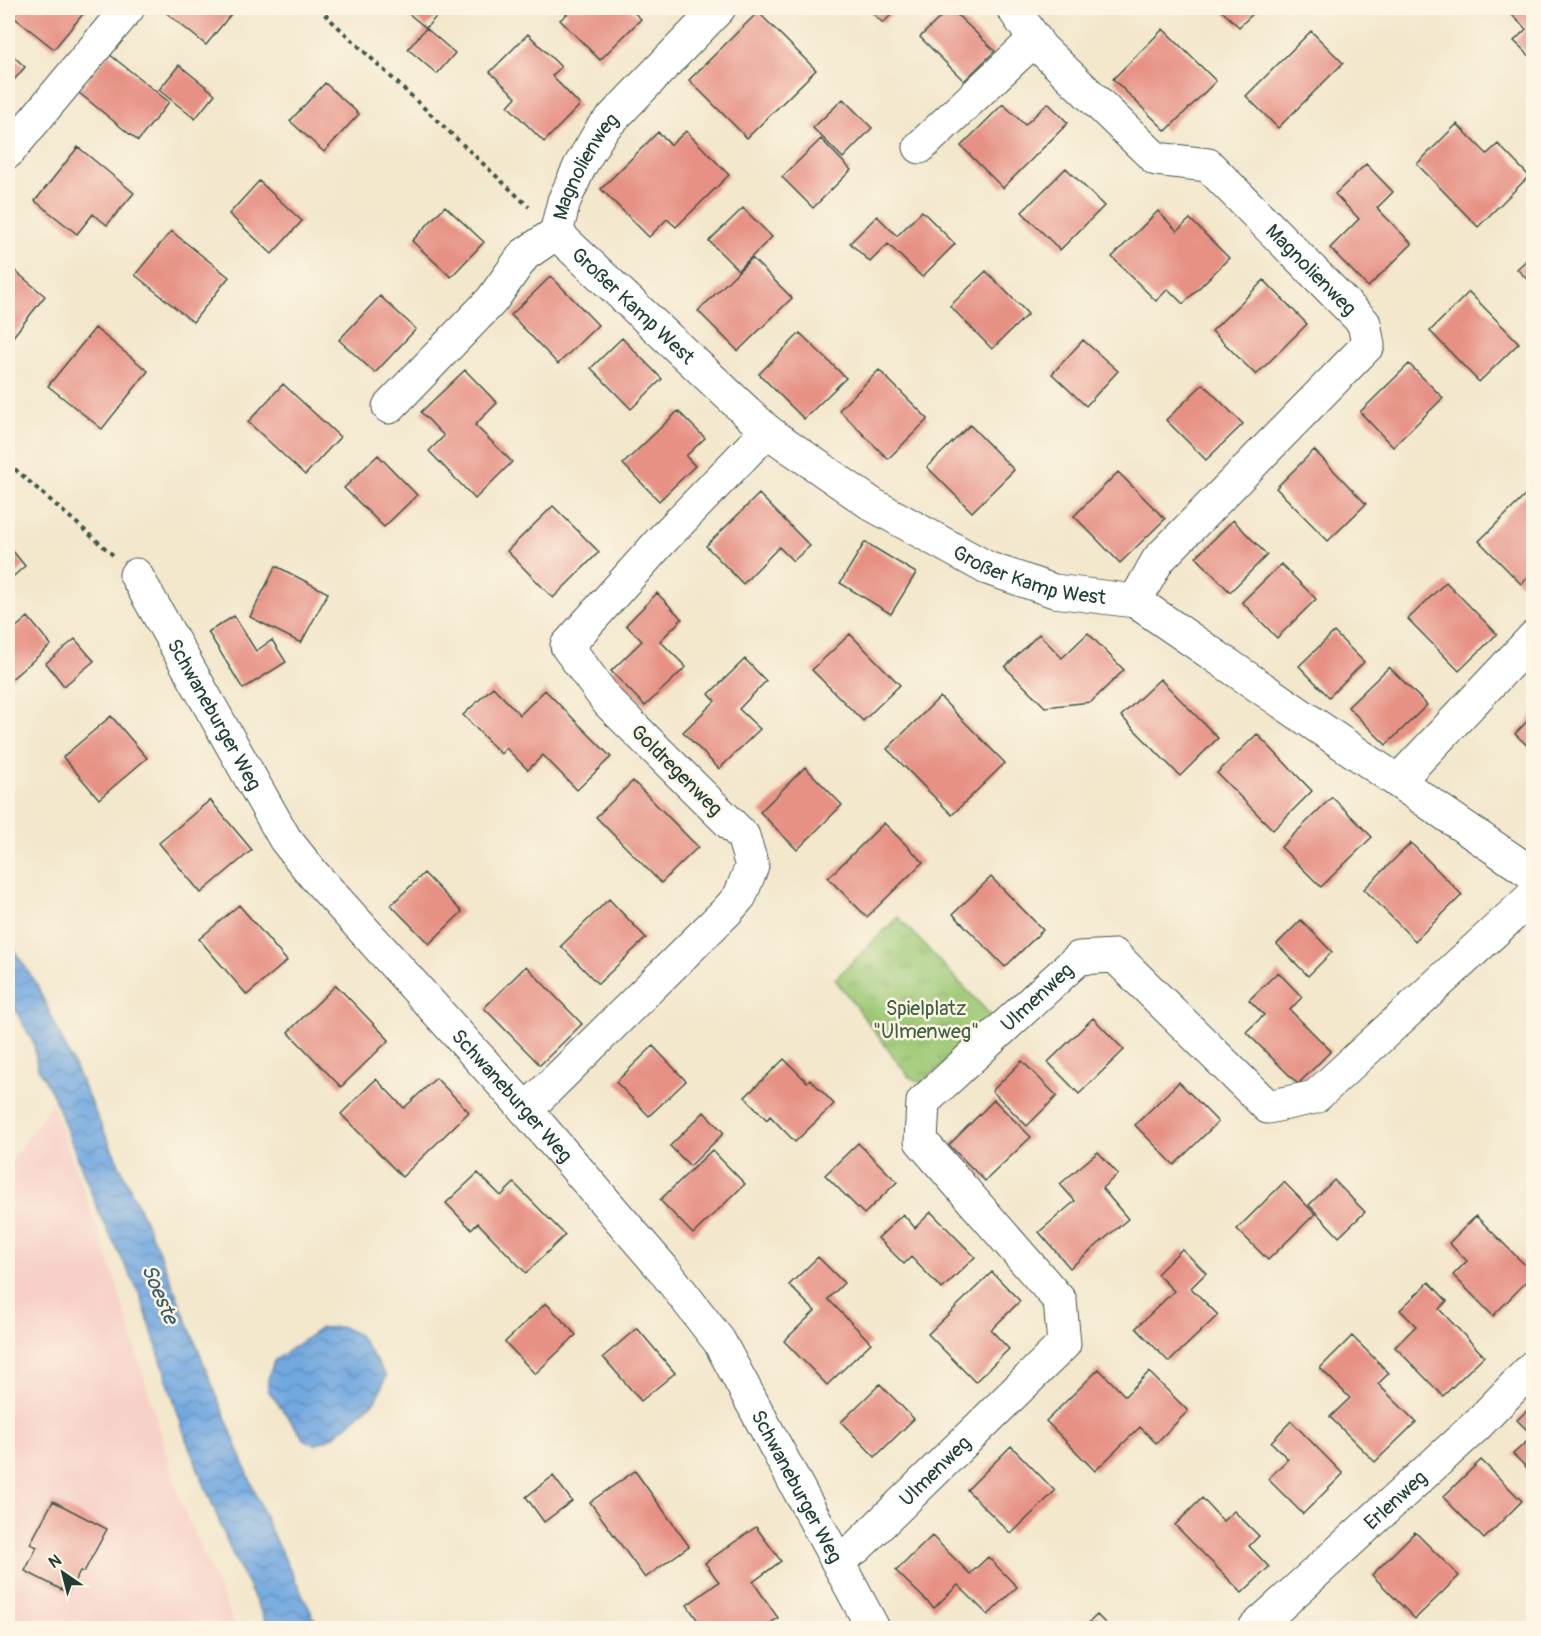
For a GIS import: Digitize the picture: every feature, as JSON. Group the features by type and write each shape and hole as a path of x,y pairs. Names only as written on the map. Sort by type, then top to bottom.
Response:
{"street":[{"path":"8,152 128,8"},
{"name":"Magnolienweg","path":"389,407 492,300 524,255 556,233 572,183 602,129 719,8"},
{"name":"Magnolienweg","path":"1013,8 1035,39 1156,159 1208,165 1364,323 1368,345 1158,560 1135,601"},
{"path":"920,147 1035,39"},
{"name":"Großer Kamp West","path":"556,233 767,431 873,505 987,568 1054,591 1135,601 1533,875"},
{"name":"Goldregenweg","path":"526,1110 727,911 740,896 752,866 743,836 608,702 567,646 658,543 767,431"},
{"name":"Schwaneburger Weg","path":"136,575 260,800 285,839 313,874 526,1110 663,1269 719,1341 873,1629"},
{"path":"1398,781 1533,637"},
{"name":"Ulmenweg","path":"838,1560 857,1547 1065,1344 1060,1300 921,1142 923,1102 1079,958 1115,956 1268,1107 1315,1097 1533,894"},
{"name":"Erlenweg","path":"1255,1629 1477,1425 1533,1366"}],"path":[{"path":"318,8 556,233"},
{"path":"8,463 136,575"}],"shaded area":[{"path":"52,1103 113,1273 182,1506 236,1628 8,1628 8,1165"}],"green space":[{"name":"Spielplatz \"Ulmenweg\"","path":"898,917 995,1020 922,1083 909,1077 835,979"}],"water":[{"name":"Soeste","path":"8,941 36,983 161,1256 269,1527 319,1628 269,1628 232,1553 186,1439 141,1297 100,1215 53,1095 37,1066 34,1044 8,996"},
{"path":"342,1327 359,1335 386,1376 377,1399 334,1436 315,1445 304,1439 268,1390 268,1379 274,1361 321,1328"}],"building":[{"path":"18,8 88,8 54,49 11,15"},
{"path":"165,8 236,8 206,45 163,10"},
{"path":"402,8 444,8 426,28"},
{"path":"561,8 629,8 641,19 600,60 560,20 567,14"},
{"path":"867,8 898,8 883,23"},
{"path":"950,8 995,51 964,81 920,37"},
{"path":"1219,8 1259,8 1239,27"},
{"path":"1512,8 1534,8 1534,60 1514,41 1526,29 1508,11"},
{"path":"758,12 816,70 747,138 689,80"},
{"path":"426,28 455,53 437,74 408,49"},
{"path":"1163,29 1216,81 1166,131 1113,79"},
{"path":"1311,31 1343,63 1278,128 1246,96"},
{"path":"528,34 561,67 552,76 580,105 544,142 508,106 516,97 490,72"},
{"path":"8,51 25,67 8,87"},
{"path":"109,54 169,102 138,141 78,92"},
{"path":"179,65 215,94 195,119 159,90"},
{"path":"325,83 359,114 324,152 290,121"},
{"path":"843,99 872,128 843,158 813,128"},
{"path":"1048,103 1068,123 1003,188 961,146 1003,104 1025,125"},
{"path":"1457,124 1487,154 1498,144 1529,176 1478,227 1417,164"},
{"path":"686,131 729,175 676,227 667,219 649,237 601,189 658,132 671,145"},
{"path":"821,139 851,170 813,208 782,177"},
{"path":"78,147 134,193 107,225 93,214 77,234 35,201"},
{"path":"1366,164 1393,192 1377,208 1412,244 1368,287 1330,248 1359,219 1335,194"},
{"path":"1066,168 1104,206 1060,250 1022,212"},
{"path":"259,181 302,221 272,254 229,214"},
{"path":"445,206 484,242 451,277 412,241"},
{"path":"743,208 772,237 738,270 709,241"},
{"path":"922,211 955,244 922,277 888,244 870,262 850,243 877,216 897,236"},
{"path":"1158,211 1177,231 1190,219 1229,258 1183,304 1168,289 1156,301 1112,257"},
{"path":"171,231 229,277 193,322 135,275"},
{"path":"1534,253 1534,286 1517,269"},
{"path":"752,258 792,298 738,351 698,311"},
{"path":"8,265 45,296 8,343"},
{"path":"986,271 1028,314 992,349 950,306"},
{"path":"551,276 598,325 558,364 511,315"},
{"path":"1264,280 1307,324 1256,375 1212,331"},
{"path":"1469,292 1519,343 1479,382 1430,331"},
{"path":"380,296 416,329 375,373 339,340"},
{"path":"95,328 148,371 102,429 48,386"},
{"path":"800,333 846,378 804,419 759,374"},
{"path":"622,338 662,379 631,409 591,368"},
{"path":"1083,340 1118,371 1086,406 1052,374"},
{"path":"1409,364 1443,398 1393,447 1360,412"},
{"path":"465,370 497,403 475,425 512,462 475,499 429,451 444,436 421,412"},
{"path":"879,370 928,419 888,459 839,410"},
{"path":"283,384 340,437 305,475 248,422"},
{"path":"1203,384 1243,424 1206,460 1166,420"},
{"path":"678,411 705,438 686,456 695,466 659,501 623,464"},
{"path":"970,425 1014,470 972,512 927,467"},
{"path":"1314,450 1366,504 1328,541 1276,488"},
{"path":"378,455 417,495 384,527 344,488"},
{"path":"1118,472 1165,519 1120,563 1074,516"},
{"path":"1534,487 1534,572 1521,584 1479,541"},
{"path":"759,494 810,546 793,561 779,547 743,584 706,546"},
{"path":"553,506 599,552 553,598 507,551"},
{"path":"1233,520 1267,555 1230,592 1196,557"},
{"path":"865,542 916,573 891,614 840,583"},
{"path":"8,545 25,566 8,581"},
{"path":"1281,564 1316,599 1277,638 1242,602"},
{"path":"276,566 328,593 301,643 250,617"},
{"path":"1446,582 1497,634 1459,671 1408,619"},
{"path":"657,593 682,619 660,641 686,667 645,706 611,671 642,641 626,625"},
{"path":"234,616 256,651 272,640 286,662 243,689 208,632"},
{"path":"28,617 51,645 8,682 8,634"},
{"path":"1334,632 1364,662 1329,697 1299,666"},
{"path":"1088,633 1124,670 1091,702 1045,707 1005,667 1039,634 1062,658"},
{"path":"850,634 900,685 863,721 812,670"},
{"path":"75,639 94,661 64,686 46,663"},
{"path":"745,659 766,681 739,709 760,729 719,769 683,732 715,701 709,694"},
{"path":"1389,667 1427,705 1386,745 1348,707"},
{"path":"1160,679 1218,738 1180,776 1121,716"},
{"path":"493,687 520,715 545,690 611,757 577,790 543,755 528,770 506,748 501,754 463,715"},
{"path":"940,697 1005,763 952,815 887,749"},
{"path":"1534,714 1534,752 1515,734"},
{"path":"111,716 147,758 99,799 63,757"},
{"path":"1257,734 1312,791 1273,830 1217,773"},
{"path":"805,767 842,805 797,850 760,812"},
{"path":"633,781 698,847 661,883 596,817"},
{"path":"1332,797 1372,837 1321,887 1281,847"},
{"path":"210,800 252,850 201,893 159,843"},
{"path":"884,823 923,862 867,917 828,878"},
{"path":"1411,843 1462,895 1415,941 1364,889"},
{"path":"424,873 462,912 429,944 391,905"},
{"path":"991,877 1043,930 1005,967 953,914"},
{"path":"609,899 646,938 598,984 561,946"},
{"path":"239,905 287,961 247,995 199,939"},
{"path":"1301,920 1332,952 1308,976 1277,944"},
{"path":"526,966 582,1024 540,1065 484,1008"},
{"path":"1278,972 1302,997 1290,1010 1331,1051 1298,1084 1246,1032 1264,1015 1249,1000"},
{"path":"336,985 389,1040 341,1087 288,1032"},
{"path":"1093,1018 1124,1050 1079,1094 1048,1062"},
{"path":"653,1046 686,1081 649,1116 616,1082"},
{"path":"784,1059 807,1082 810,1079 834,1104 795,1142 770,1116 767,1120 745,1097"},
{"path":"1022,1061 1057,1096 1027,1126 992,1091"},
{"path":"436,1078 469,1112 402,1177 341,1114 376,1079 404,1108"},
{"path":"1179,1082 1218,1122 1174,1165 1135,1125"},
{"path":"994,1100 1031,1137 985,1181 949,1145"},
{"path":"704,1112 724,1133 690,1166 670,1146"},
{"path":"858,1143 897,1182 864,1214 825,1175"},
{"path":"712,1150 745,1184 693,1234 660,1200"},
{"path":"1098,1152 1118,1174 1102,1188 1128,1219 1070,1268 1039,1232 1075,1201 1060,1184"},
{"path":"478,1173 501,1196 514,1183 565,1235 526,1273 478,1223 471,1229 446,1203"},
{"path":"1334,1180 1365,1212 1339,1237 1309,1205"},
{"path":"1284,1182 1315,1214 1268,1260 1237,1229"},
{"path":"931,1212 975,1257 942,1289 911,1257 904,1264 878,1238 903,1214 915,1228"},
{"path":"1476,1216 1534,1274 1493,1316 1453,1275 1467,1261 1449,1243"},
{"path":"1182,1249 1206,1273 1191,1288 1218,1315 1169,1362 1136,1328 1174,1291 1157,1274"},
{"path":"818,1257 844,1283 828,1299 871,1343 827,1385 784,1341 815,1311 789,1285"},
{"path":"992,1272 1020,1301 991,1330 1009,1349 975,1382 928,1334"},
{"path":"1429,1282 1447,1301 1439,1309 1484,1356 1443,1396 1395,1347 1416,1326 1400,1310"},
{"path":"546,1303 576,1335 535,1374 505,1342"},
{"path":"637,1328 675,1373 641,1401 603,1357"},
{"path":"1352,1336 1389,1373 1378,1384 1416,1422 1375,1462 1330,1417 1350,1398 1320,1368"},
{"path":"1099,1369 1125,1396 1149,1372 1188,1411 1156,1443 1140,1427 1095,1471 1046,1421"},
{"path":"880,1384 914,1419 875,1457 841,1422"},
{"path":"1534,1404 1534,1475 1513,1454 1533,1436 1517,1420"},
{"path":"1291,1421 1343,1474 1303,1514 1268,1479 1288,1459 1271,1442"},
{"path":"1011,1446 1055,1491 1011,1534 967,1490"},
{"path":"1481,1460 1522,1501 1484,1539 1443,1497"},
{"path":"635,1471 689,1546 645,1578 590,1502"},
{"path":"553,1476 572,1501 544,1522 526,1497"},
{"path":"1202,1498 1223,1521 1234,1511 1259,1536 1249,1546 1269,1567 1242,1593 1175,1525"},
{"path":"53,1501 107,1529 84,1572 80,1571 68,1593 25,1571 37,1547 30,1544"},
{"path":"756,1527 781,1561 753,1582 778,1618 763,1628 703,1628 687,1605 719,1582 705,1563"},
{"path":"1415,1532 1459,1576 1415,1619 1372,1575"},
{"path":"932,1536 970,1574 988,1557 1017,1587 988,1615 958,1585 934,1608 896,1571"},
{"path":"1097,1615 1110,1628 1083,1628"}]}
